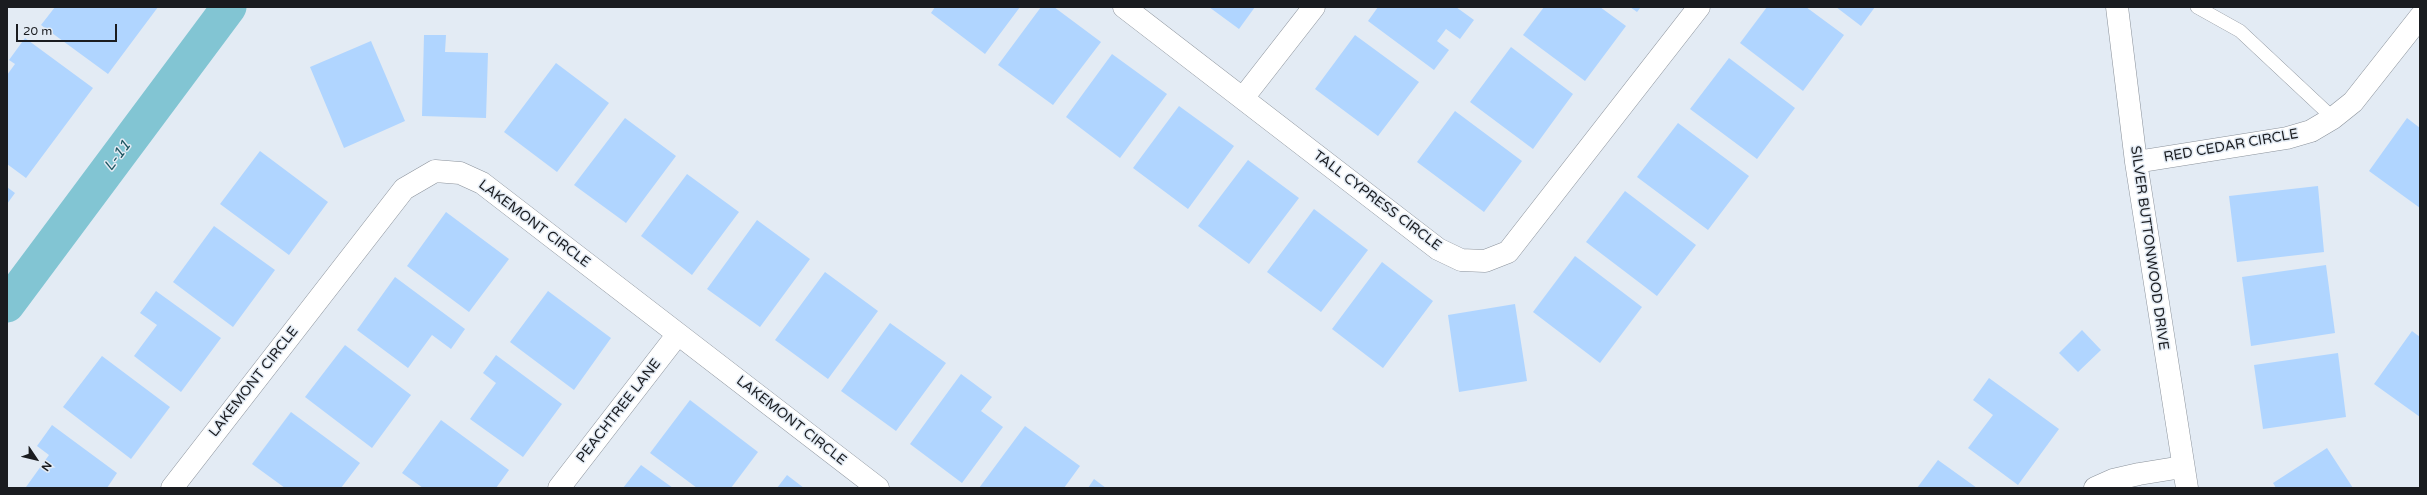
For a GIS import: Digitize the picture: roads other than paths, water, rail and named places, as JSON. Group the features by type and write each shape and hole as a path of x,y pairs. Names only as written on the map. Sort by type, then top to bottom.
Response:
{"street":[{"name":"TALL CYPRESS CIRCLE","path":"1124,7 1438,248 1461,260 1485,261 1508,252 1699,7"},
{"path":"1243,98 1314,7"},
{"name":"SILVER BUTTONWOOD DRIVE","path":"2117,7 2136,162 2182,467 2187,488"},
{"name":"RED CEDAR CIRCLE","path":"2136,162 2287,138 2311,130 2333,118 2353,102 2370,83 2420,17"},
{"name":"LAKEMONT CIRCLE","path":"172,488 404,189 436,171 460,173 482,183 878,488"},
{"name":"PEACHTREE LANE","path":"559,488 678,334"},
{"path":"2095,488 2113,480 2132,475 2182,467"}],"lane":[{"path":"2197,7 2240,31 2333,118"}],"waterway":[{"name":"L-11","path":"7,305 229,7"}]}
